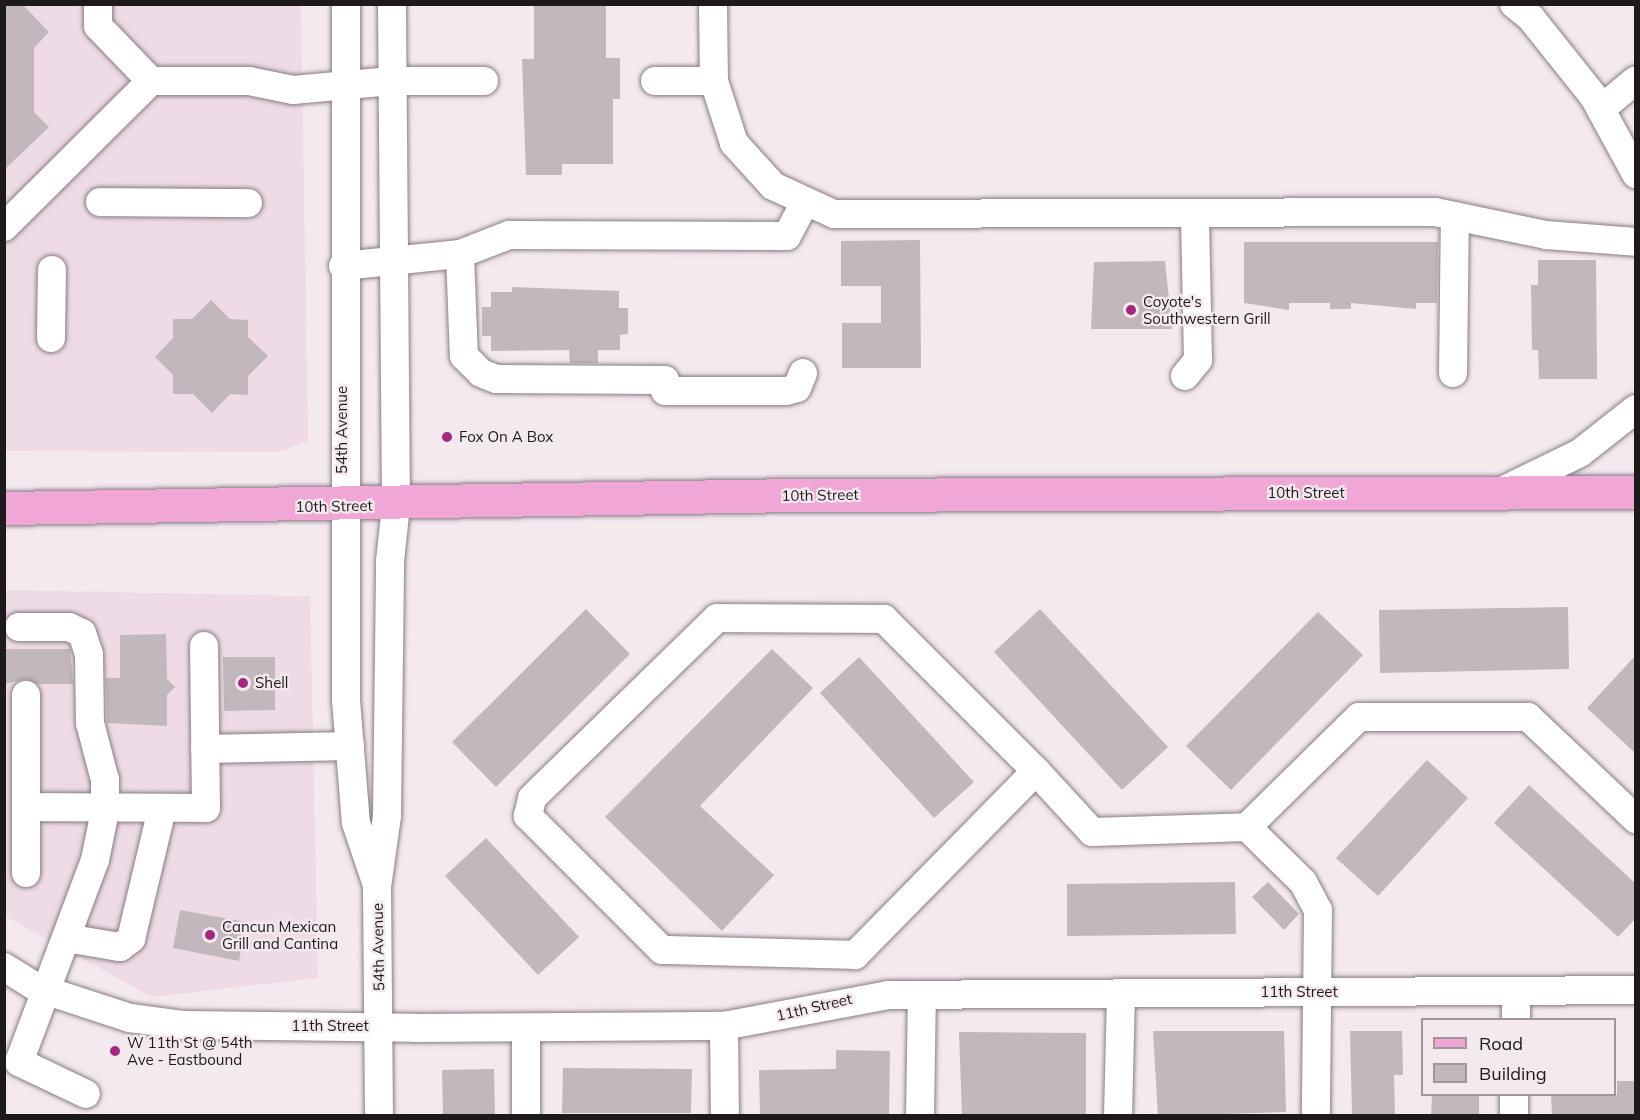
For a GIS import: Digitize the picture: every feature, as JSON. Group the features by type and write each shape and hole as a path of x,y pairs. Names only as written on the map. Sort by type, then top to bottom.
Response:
{"main road":[{"name":"10th Street","path":"4,508 342,507 796,495 1506,489 1635,492"}],"street":[{"path":"98,4 98,26 151,81"},
{"name":"54th Avenue","path":"346,4 342,507 350,746 356,824 377,887"},
{"name":"54th Avenue","path":"379,1116 377,887 387,816 390,561 396,506 392,4"},
{"path":"713,4 714,81 734,143 773,186 804,204 865,217 1195,214 1455,216 1546,235 1635,242"},
{"path":"1514,4 1532,18 1601,109 1635,174"},
{"path":"4,227 151,81 249,81 294,71 345,80 484,81"},
{"path":"1601,109 1635,80"},
{"path":"655,81 714,81"},
{"path":"100,202 248,202"},
{"path":"343,266 393,257 460,254 509,235 787,236 804,204"},
{"path":"1185,376 1198,360 1195,214"},
{"path":"1454,373 1455,216"},
{"path":"460,254 464,356 482,373 496,379 786,391 797,387 803,373"},
{"path":"51,338 52,270"},
{"path":"1506,489 1580,453 1635,409"},
{"path":"855,955 662,951 528,816 532,798 717,618 884,619 1036,771 1092,832 1247,827 1359,717 1528,717 1631,806"},
{"path":"19,627 69,627 82,633 105,811 95,860 19,1062 86,1094"},
{"path":"26,807 105,811 206,808 204,646"},
{"path":"26,695 26,873"},
{"path":"205,749 350,746"},
{"path":"853,998 855,955 1036,771"},
{"path":"66,938 120,947 131,939 162,809"},
{"path":"1247,827 1313,895 1318,910 1316,1116"},
{"name":"11th Street","path":"4,967 46,991 130,1018 183,1024 526,1029 724,1026 853,998 922,995 1635,990"},
{"path":"1516,991 1516,1018"},
{"path":"1118,1116 1121,993"},
{"path":"920,1116 922,995"},
{"path":"724,1026 725,1116"},
{"path":"526,1029 526,1116"},
{"path":"1514,1096 1514,1116"}],"shaded area":[{"path":"5,5 301,5 308,441 279,452 5,451"},
{"path":"4,590 310,596 318,978 152,997 5,916"}],"building":[{"path":"4,4 22,4 49,32 34,48 34,112 49,127 4,170"},
{"path":"534,4 606,4 606,58 620,58 620,99 613,99 613,164 562,164 562,175 526,175 522,59 534,59"},
{"path":"920,240 921,368 842,368 842,323 881,323 881,286 841,286 841,241"},
{"path":"1244,242 1438,242 1437,303 1416,303 1416,309 1351,303 1351,309 1330,309 1330,303 1289,303 1289,310 1244,303"},
{"path":"1538,260 1596,260 1597,379 1539,379 1538,350 1532,350 1531,285 1538,285"},
{"name":"Coyote's Southwestern Grill","path":"1165,261 1172,329 1091,329 1094,262"},
{"path":"512,287 619,291 619,308 628,308 628,334 620,335 620,350 598,350 598,363 570,363 569,350 491,351 491,336 482,336 482,307 491,307 491,292 512,292"},
{"path":"211,300 230,319 248,320 248,337 268,356 248,376 248,395 230,394 212,413 193,394 173,394 173,375 155,357 173,338 173,319 192,319"},
{"path":"1568,607 1569,669 1380,673 1379,610"},
{"path":"586,609 630,654 496,787 452,742"},
{"path":"1040,609 1168,747 1122,790 994,652"},
{"path":"1318,612 1363,655 1231,790 1186,746"},
{"path":"166,634 167,679 175,687 167,695 167,726 107,723 106,678 120,678 120,635"},
{"path":"4,649 70,649 73,684 38,684 27,679 4,684"},
{"path":"772,649 813,688 700,806 774,875 722,931 605,817"},
{"path":"1635,656 1635,753 1587,708"},
{"path":"223,657 275,657 275,710 224,711"},
{"path":"859,657 974,782 934,818 820,693"},
{"path":"1427,760 1468,798 1378,896 1336,858"},
{"path":"1529,785 1635,883 1635,919 1618,937 1494,823"},
{"path":"486,838 579,937 538,975 445,876"},
{"path":"1235,882 1236,934 1067,936 1067,884"},
{"path":"1268,882 1299,914 1284,930 1252,897"},
{"name":"Cancun Mexican Grill and Cantina","path":"180,910 246,922 239,961 173,948"},
{"path":"1153,1031 1284,1031 1286,1112 1158,1116"},
{"path":"1350,1031 1402,1031 1403,1075 1394,1075 1395,1116 1352,1116"},
{"path":"959,1032 1086,1033 1086,1116 962,1116"},
{"path":"836,1050 890,1051 889,1116 760,1116 759,1070 836,1069"},
{"path":"563,1068 692,1069 691,1113 562,1113"},
{"path":"494,1069 495,1116 443,1116 442,1070"},
{"path":"1617,1081 1635,1081 1635,1116 1552,1116 1551,1096 1617,1095"},
{"path":"1432,1096 1479,1096 1479,1116 1431,1116"}],"place":[{"name":"Coyote's Southwestern Grill","path":"1131,310"},
{"name":"Fox On A Box","path":"447,437"},
{"name":"Shell","path":"243,683"},
{"name":"Cancun Mexican Grill and Cantina","path":"210,935"},
{"name":"W 11th St @ 54th Ave - Eastbound","path":"115,1051"}]}
